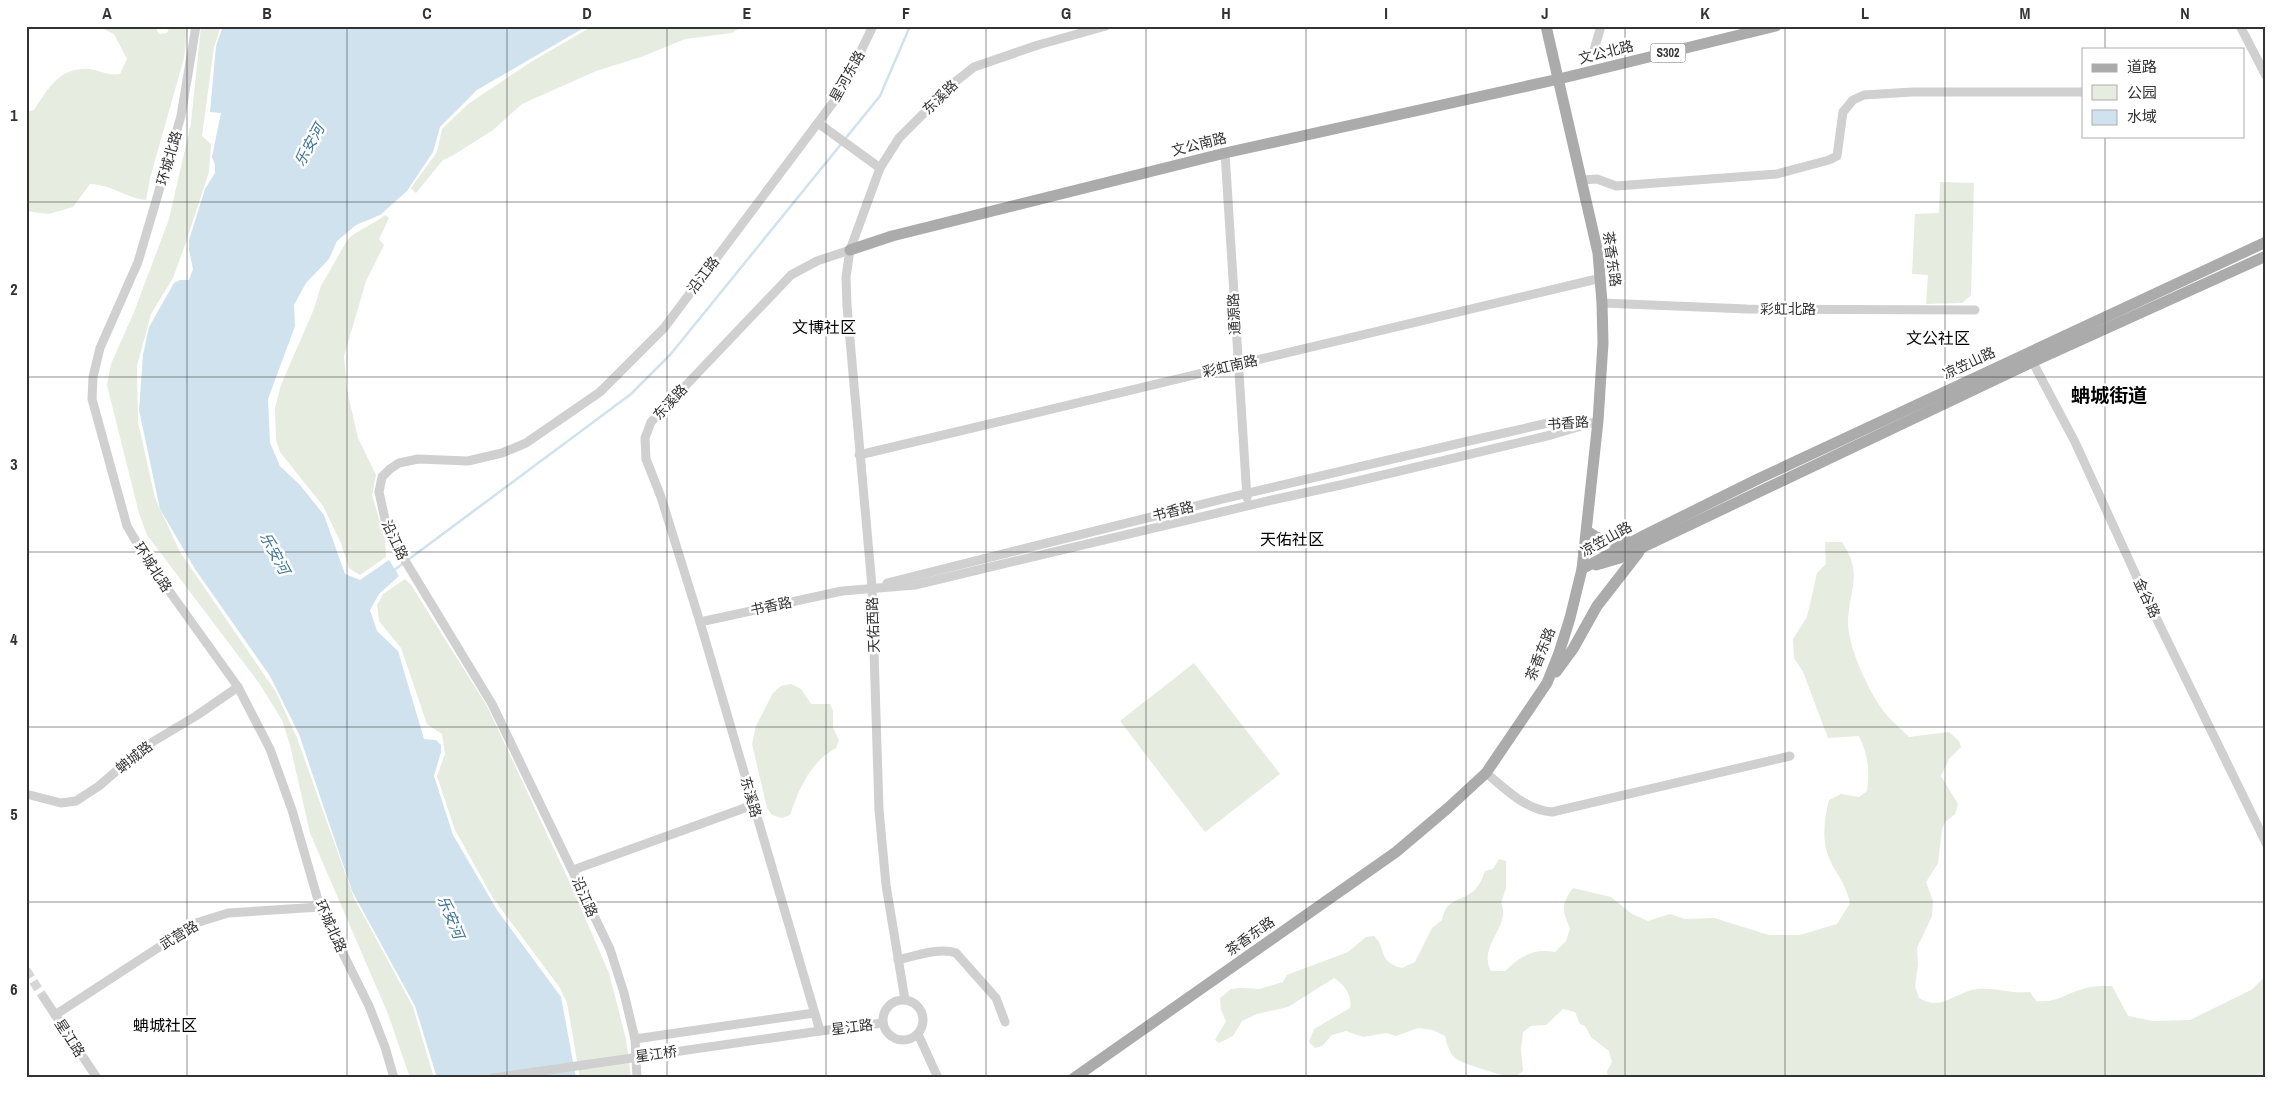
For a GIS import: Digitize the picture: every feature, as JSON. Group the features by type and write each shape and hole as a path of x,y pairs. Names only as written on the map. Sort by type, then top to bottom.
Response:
{"main road":[{"name":"茶香东路","path":"1074,1078 1396,852 1486,773 1547,683 1570,618 1582,569 1598,421 1603,343 1601,278 1582,180 1546,26"},
{"name":"文公北路","path":"1559,79 1776,26"},
{"name":"文公南路","path":"850,250 892,236 1225,153 1559,79"},
{"name":"凉笠山路","path":"1582,569 2030,357 2266,242"},
{"name":"凉笠山路","path":"2030,357 2266,256"},
{"path":"1587,531 1602,540 1610,542 1643,541"},
{"path":"1547,683 1573,649 1603,597 1643,541"}],"street":[{"name":"环城北路","path":"196,26 181,116 138,262 100,348 93,377 92,399 128,526 147,560 238,688 270,749 292,810 320,907 369,1006 385,1046 394,1078"},
{"name":"星河东路","path":"818,123 841,92 873,26"},
{"name":"东溪路","path":"820,1031 700,622 661,497 646,459 645,438 651,422 792,275 817,261 850,250 880,168 899,138 954,82 974,67 1106,26"},
{"path":"1594,50 1601,26"},
{"path":"2240,26 2266,76"},
{"path":"1582,180 1597,179 1616,186 1777,174 1828,160 1837,156 1843,112 1854,100 1864,96 1912,92 2082,92"},
{"path":"818,123 880,168"},
{"name":"沿江路","path":"637,1078 635,1039 618,969 573,870 492,704 392,539 379,492 382,477 399,463 418,459 468,461 502,453 526,443 600,392 664,328 818,123"},
{"name":"通源路","path":"1225,153 1237,364 1246,494 1249,505"},
{"name":"天佑西路","path":"850,250 846,277 847,306 872,587 878,810 886,885 904,1000"},
{"name":"彩虹南路","path":"859,455 1601,278"},
{"name":"彩虹北路","path":"1602,303 1747,309 1975,310"},
{"name":"金谷路","path":"2030,357 2075,442 2145,595 2266,844"},
{"name":"书香路","path":"872,587 1246,494 1548,423 1598,421"},
{"name":"书香路","path":"700,622 842,591 872,587 916,585 1551,435 1598,421"},
{"name":"蚺城路","path":"26,794 61,803 76,801 98,786 144,747 238,688"},
{"path":"1486,773 1530,807 1552,812 1790,756"},
{"path":"573,870 753,804"},
{"name":"武营路","path":"55,1015 196,923 228,913 320,907"},
{"path":"898,960 938,952 950,951 956,953 996,998 1005,1022"},
{"name":"星江路","path":"44,998 97,1078"},
{"path":"899,1000 904,1000 915,1004 922,1013 923,1024 918,1034 913,1038 900,1040 889,1034 883,1023 883,1017 889,1006 899,1000"},
{"path":"635,1039 814,1013"},
{"name":"星江路","path":"820,1031 883,1023"},
{"name":"星江桥","path":"493,1078 820,1031"},
{"path":"918,1034 938,1078"}],"green space":[{"path":"98,26 155,26 159,34 167,33 170,26 188,26 184,58 150,178 146,200 106,187 90,184 73,207 49,214 26,211 26,112 34,110 56,80 70,71 90,69 109,74 120,74 127,59 114,34"},
{"path":"201,26 221,26 214,47 202,136 211,144 209,172 173,278 151,314 137,366 138,422 155,498 180,552 276,692 297,738 354,898 413,1007 433,1075 410,1078 388,1014 310,833 290,745 282,720 259,683 147,535 139,513 107,385 111,364 134,312 169,219 191,123"},
{"path":"742,26 732,33 685,39 641,57 596,71 522,104 493,130 443,160 416,193 411,188 437,152 442,129 468,104 531,62 591,27"},
{"path":"1940,182 1974,183 1971,295 1962,303 1926,304 1928,275 1912,274 1915,214 1939,213"},
{"path":"385,215 389,218 379,239 384,245 366,281 344,356 347,390 358,438 376,475 372,495 385,539 386,557 360,575 349,568 341,543 323,506 280,452 276,440 275,408 281,385 314,309 321,286 348,239"},
{"path":"1825,542 1842,542 1852,563 1854,580 1848,620 1851,641 1864,678 1882,709 1909,737 1949,732 1959,741 1961,747 1949,759 1941,776 1958,804 1955,814 1945,822 1942,829 1938,863 1926,882 1933,901 1932,916 1917,948 1918,965 1915,986 1919,998 1934,1003 1948,1000 1969,991 1984,989 2030,992 2036,1001 2050,1001 2086,988 2112,986 2128,1016 2153,1021 2190,1020 2251,990 2266,976 2266,1078 1608,1078 1607,1071 1612,1062 1609,1051 1591,1037 1585,1026 1580,1024 1575,1012 1563,1009 1546,1025 1531,1026 1523,1032 1521,1049 1523,1071 1514,1078 1483,1070 1460,1061 1455,1058 1448,1048 1445,1036 1433,1030 1418,1028 1396,1036 1386,1033 1363,1037 1346,1031 1332,1035 1322,1046 1315,1048 1309,1042 1314,1029 1350,1008 1351,1004 1347,991 1334,978 1288,1007 1257,1014 1242,1021 1233,1036 1219,1043 1215,1040 1226,1021 1221,1010 1220,998 1231,989 1259,989 1283,982 1287,975 1348,952 1366,937 1374,936 1381,946 1385,958 1394,965 1402,968 1415,962 1432,928 1442,920 1444,912 1448,907 1473,891 1479,884 1485,871 1493,869 1499,859 1506,861 1506,888 1501,903 1503,911 1502,920 1488,953 1491,971 1505,971 1522,957 1534,952 1555,952 1566,941 1570,928 1565,917 1564,908 1566,899 1573,888 1611,897 1632,914 1648,921 1670,914 1685,919 1714,918 1769,935 1800,935 1837,924 1850,903 1830,860 1825,844 1824,835 1827,809 1829,800 1841,794 1859,797 1867,791 1868,769 1859,736 1828,738 1803,672 1794,658 1793,639 1807,617 1817,573 1826,564"},
{"path":"405,579 411,585 487,706 569,881 609,973 626,1039 631,1078 580,1078 567,1003 560,988 493,898 455,830 437,776 445,754 442,734 427,724 401,648 379,621 377,605 383,594"},
{"path":"1194,663 1280,774 1205,832 1120,721"},
{"path":"791,684 801,689 811,704 830,704 833,711 833,728 839,740 836,748 812,768 797,796 790,815 782,818 772,815 767,808 752,744 756,726 773,693 781,686"}],"water":[{"name":"乐安河","path":"223,26 587,26 477,90 440,127 433,152 407,191 380,215 356,225 337,241 329,259 306,283 294,305 295,326 268,399 270,443 280,466 300,485 324,515 345,574 360,580 389,560 399,576 379,594 370,610 377,631 398,651 424,739 436,740 441,745 441,752 434,776 453,835 497,910 561,997 576,1078 437,1078 415,1006 352,891 299,734 270,676 195,569 160,509 139,410 143,355 149,327 174,283 180,280 189,280 193,269 189,240 205,189 215,173 212,157 221,113 210,112 216,46"}],"waterway":[{"path":"845,139 880,96 910,26"},
{"path":"393,571 631,394 670,355 842,143"}],"tunnel":[{"path":"26,970 44,998"}],"district":[{"name":"文博社区","path":"824,327"},
{"name":"文公社区","path":"1938,338"},
{"name":"蚺城街道","path":"2109,395"},
{"name":"天佑社区","path":"1292,539"},
{"name":"蚺城社区","path":"165,1025"}]}
